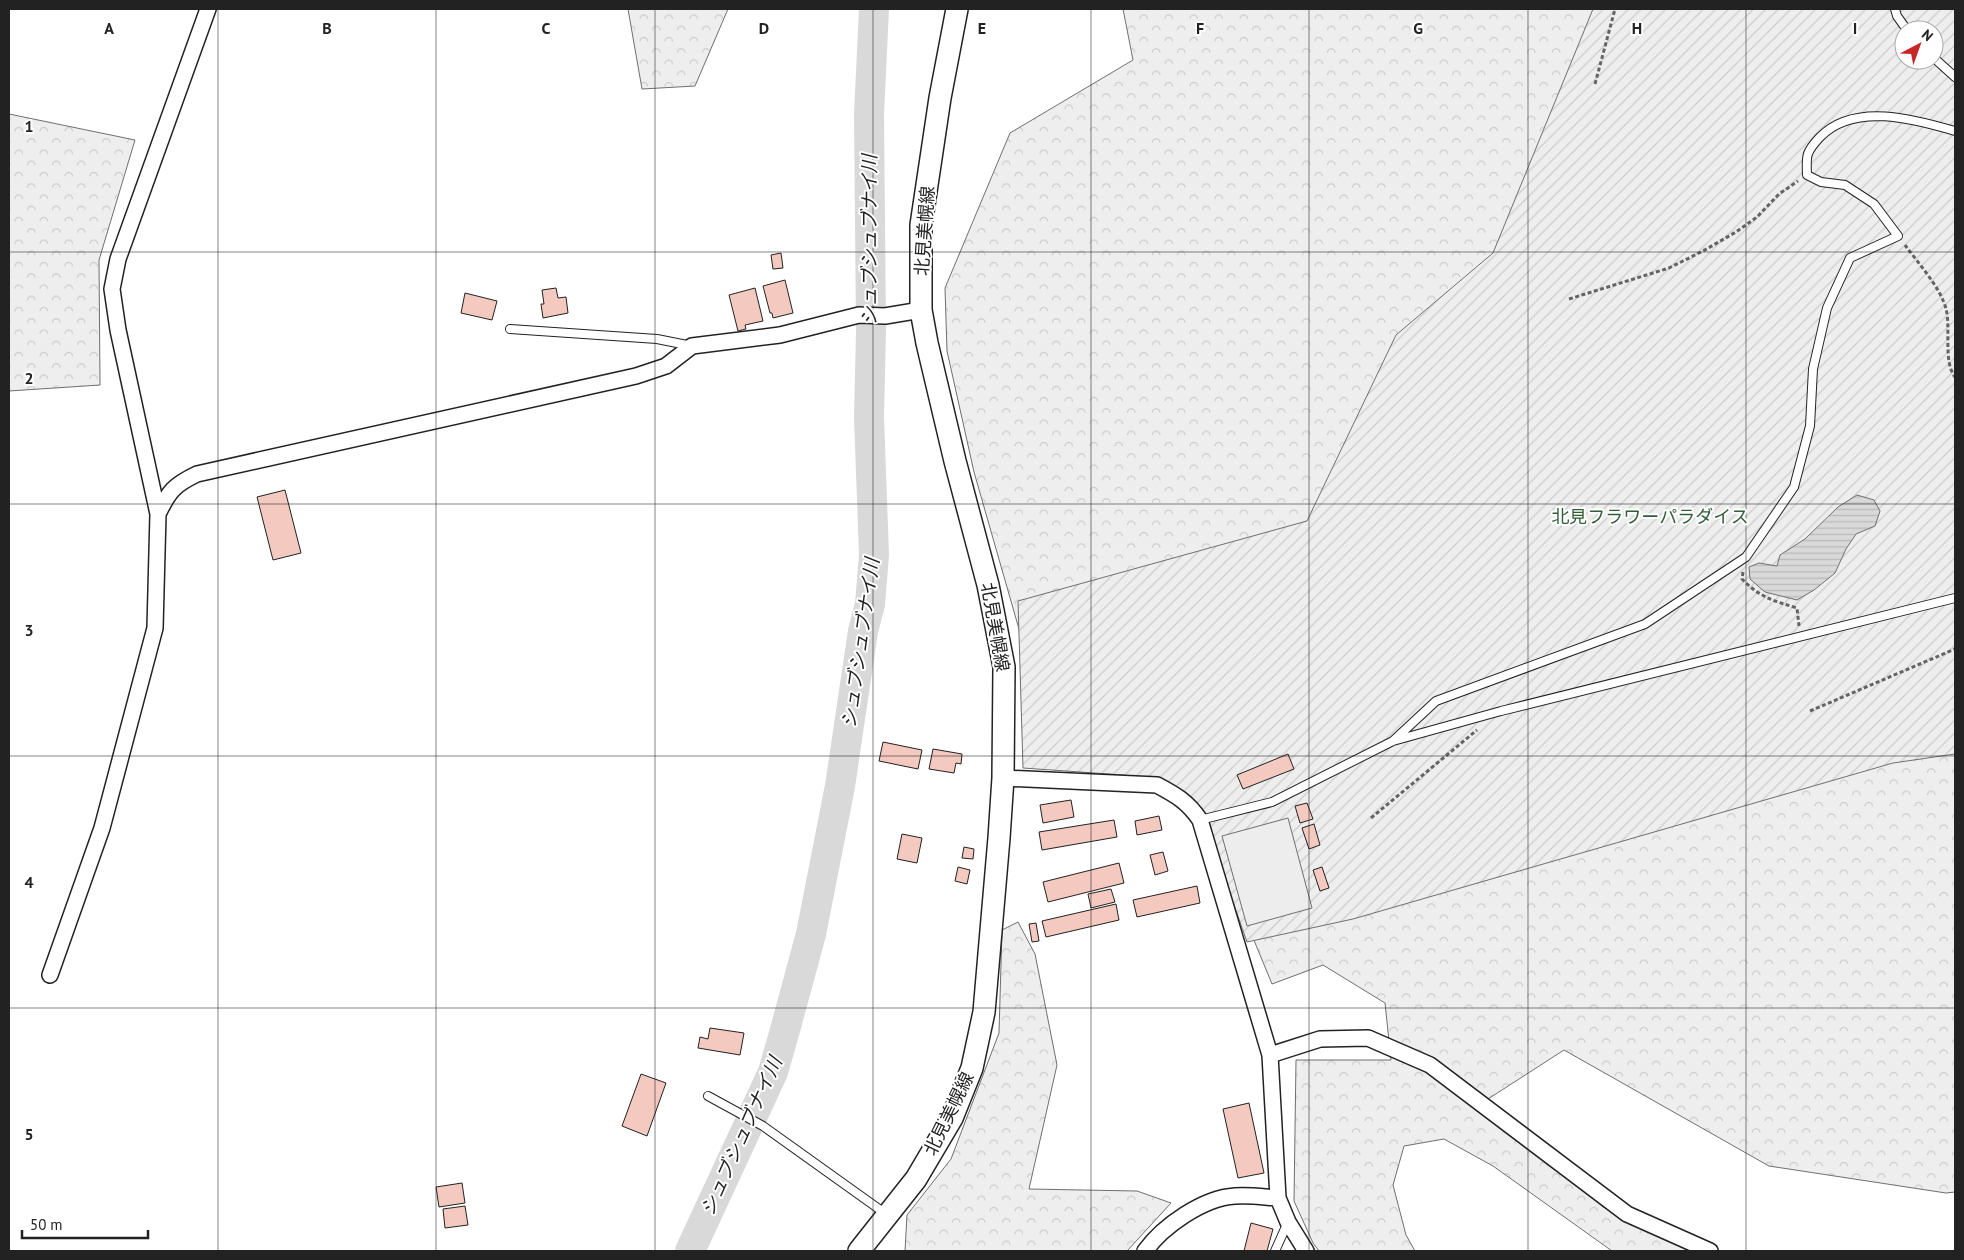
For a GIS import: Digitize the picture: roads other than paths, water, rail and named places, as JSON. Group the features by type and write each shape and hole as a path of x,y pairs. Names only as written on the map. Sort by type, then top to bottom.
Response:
{"main road":[{"name":"北見美幌線","path":"859,1251 916,1180 952,1118 972,1068 984,1012 1003,778 1004,667 988,585 955,461 921,310 921,225 940,98 957,9"}],"street":[{"path":"50,975 102,828 155,628 158,514 118,330 112,289 118,259 208,9"},
{"path":"158,514 167,496 180,482 197,474 636,376 666,366 692,346 780,336 859,315 885,316 921,310"},
{"path":"1003,778 1157,785 1184,801 1200,820 1270,1055 1278,1198 1288,1222 1306,1251"},
{"path":"1270,1055 1320,1039 1368,1038 1413,1057 1430,1065 1627,1214 1710,1251"},
{"path":"1145,1251 1155,1238 1198,1206 1234,1196 1278,1198"}],"lane":[{"path":"1944,68 1955,78"},
{"path":"1393,741 1436,701 1645,624 1746,557 1794,487 1810,426 1813,368 1826,308 1850,258 1898,236 1874,204 1845,185 1821,182 1807,175 1806,156 1812,146 1826,131 1843,120 1864,116 1917,120 1955,131"},
{"path":"510,329 657,339 692,346"},
{"path":"1200,820 1272,802 1393,741 1501,711 1955,598"},
{"path":"708,1096 763,1126 888,1215"},
{"path":"1275,1251 1288,1222"}],"waterway":[{"name":"シュブシュブナイ川","path":"690,1251 773,1072 785,1030 811,934 840,786 863,631 870,604 874,555 869,417 871,331 869,114 874,9"}],"park label":[{"name":"北見フラワーパラダイス","path":"1650,517"}]}
